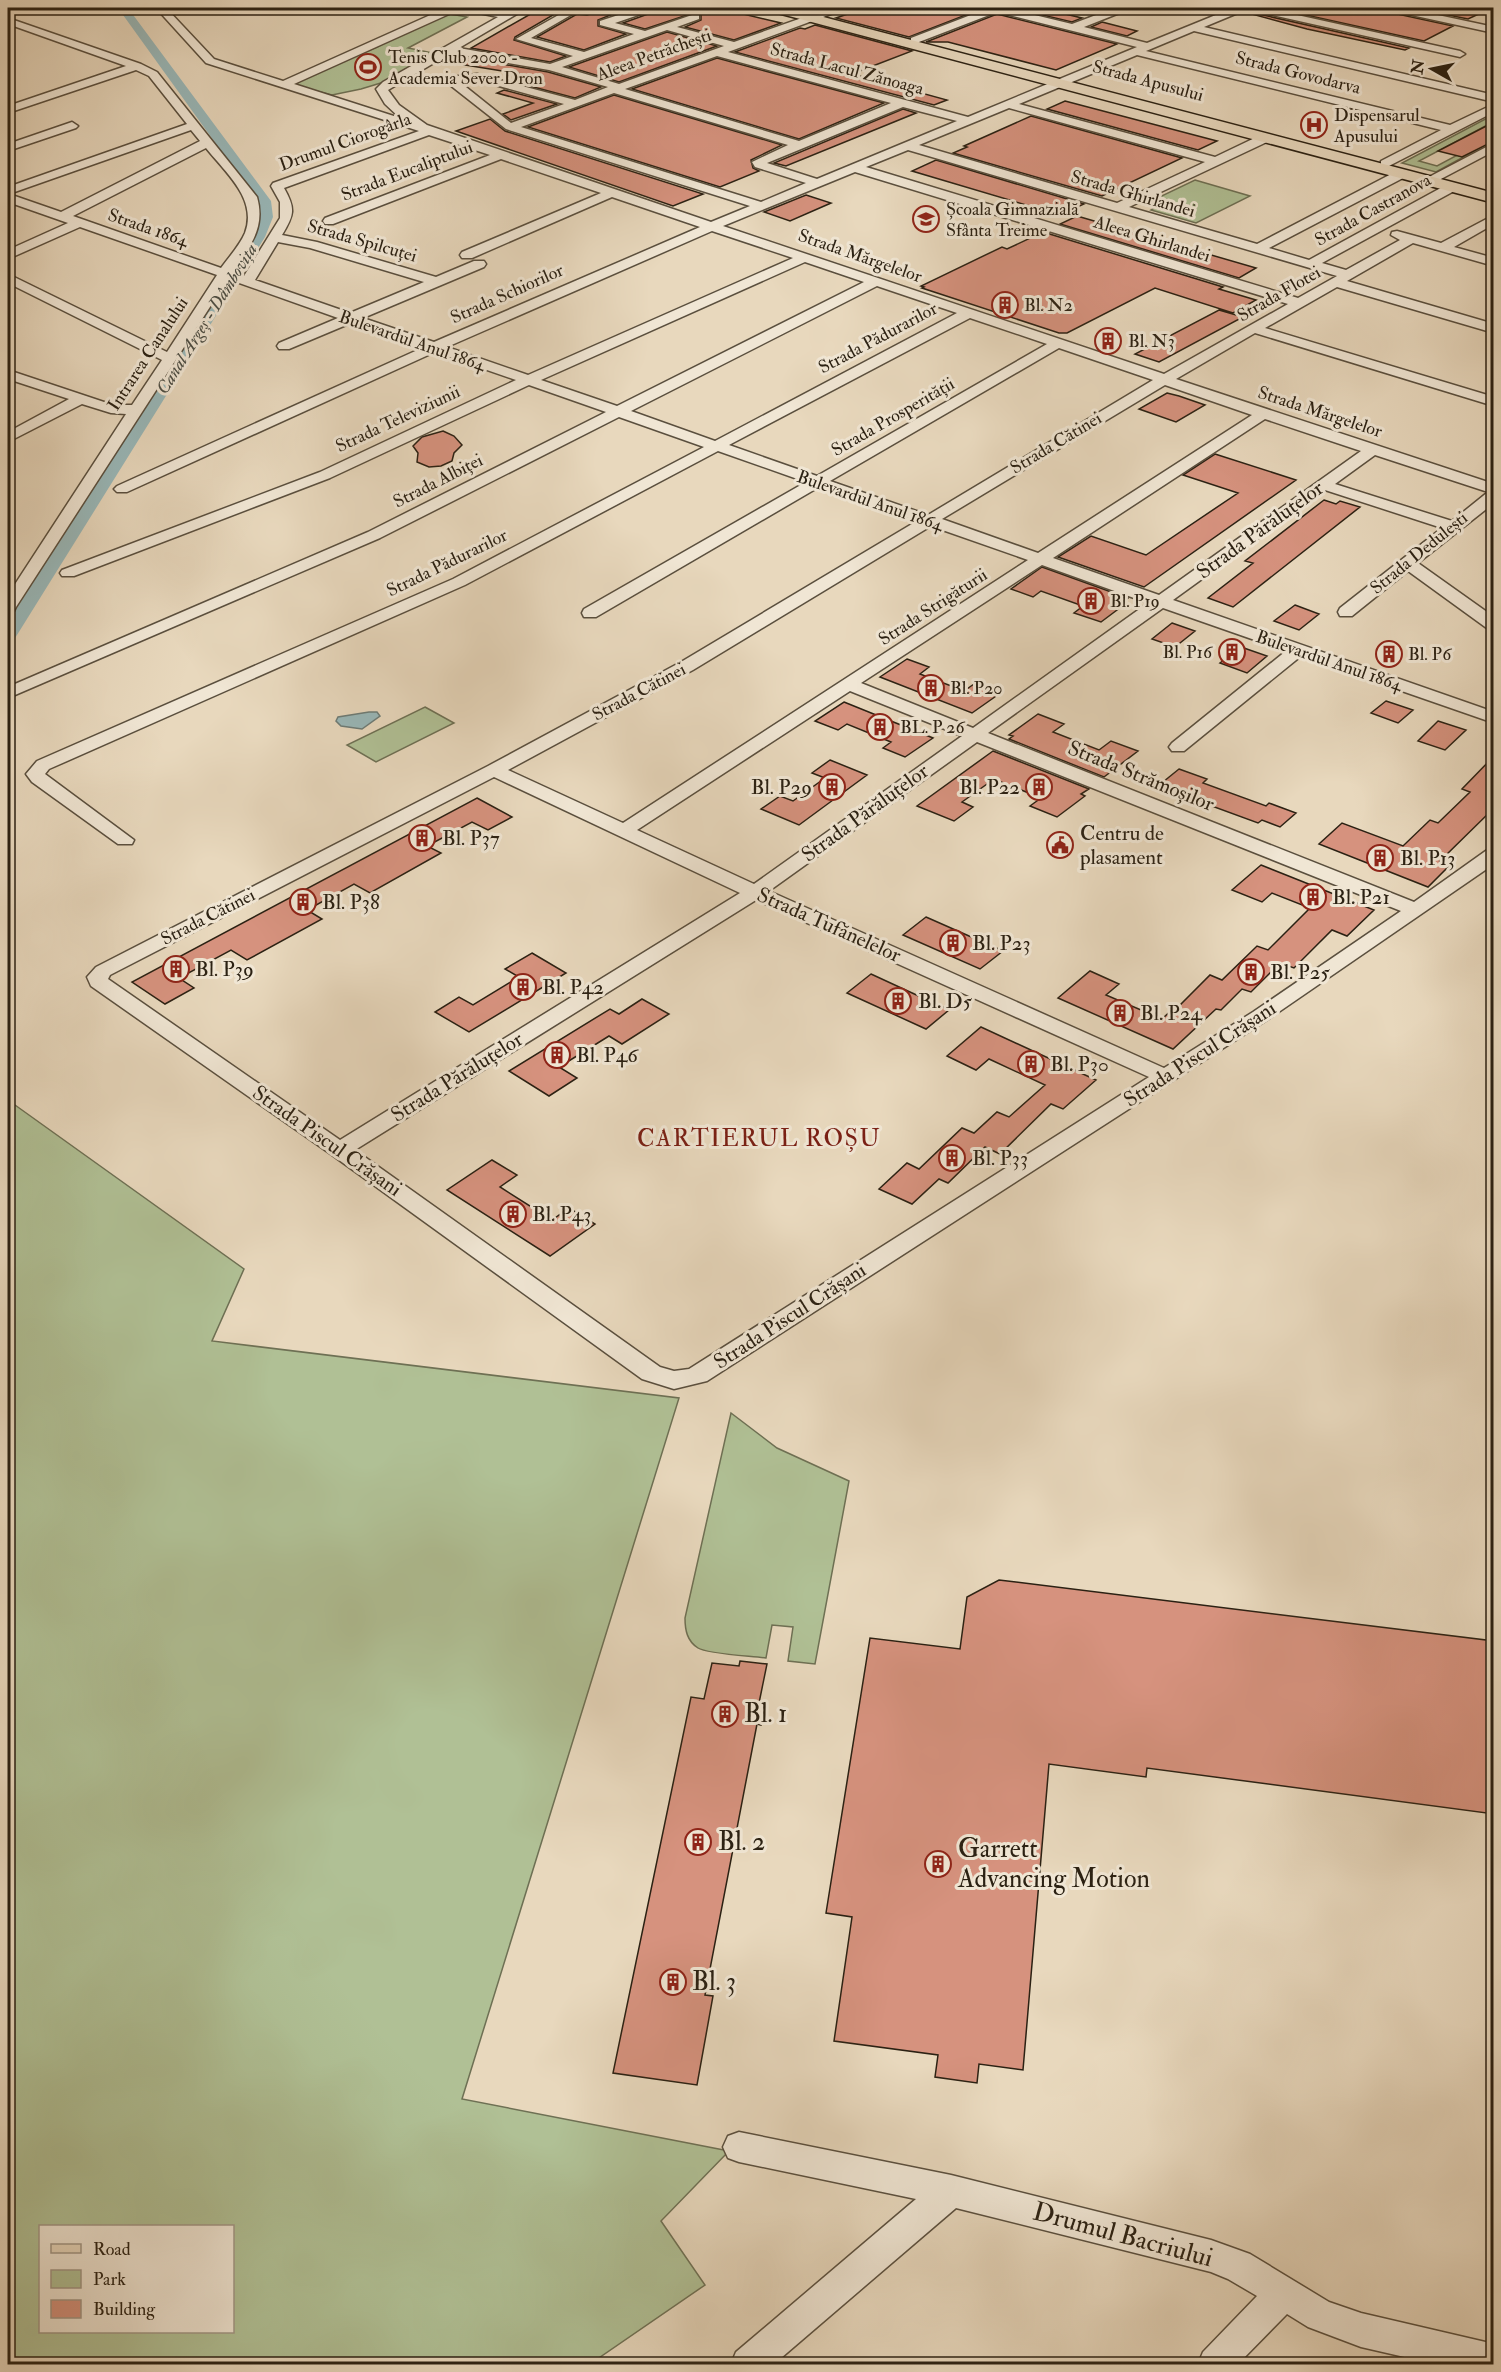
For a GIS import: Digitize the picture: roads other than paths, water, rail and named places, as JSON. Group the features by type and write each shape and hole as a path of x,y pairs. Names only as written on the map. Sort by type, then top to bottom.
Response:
{"main road":[{"name":"Strada Apusului","path":"775,8 915,40 1065,82"},
{"name":"Strada Apusului","path":"792,8 1381,166 1399,175 1494,198"},
{"name":"Strada Apusului","path":"1399,175 1436,177 1494,192"}],"street":[{"path":"161,8 210,61 429,131"},
{"path":"283,85 454,8"},
{"path":"469,8 507,16"},
{"name":"Strada Mărgelelor","path":"522,8 376,90 383,94 404,116 429,131 499,156 1165,379 1179,386 1494,489"},
{"path":"571,8 521,39 584,55"},
{"path":"620,8 636,12"},
{"path":"645,34 604,23 649,8"},
{"name":"Aleea Petrăchești","path":"510,127 838,8"},
{"path":"915,40 996,8 1148,47"},
{"path":"1073,28 1123,8"},
{"path":"712,226 1241,8"},
{"path":"1254,8 1460,54"},
{"path":"1393,8 1494,30"},
{"path":"551,67 695,16 674,10"},
{"path":"1089,10 1106,14"},
{"name":"Intrarea Canalului","path":"8,21 137,66 158,78 255,206 251,233 8,605"},
{"path":"666,27 733,45"},
{"path":"1193,28 1494,99"},
{"path":"16,34 32,29"},
{"path":"448,49 551,67 799,145"},
{"name":"Strada Lacul Zănoaga","path":"716,52 969,121"},
{"name":"Strada Govodarva","path":"1136,52 1451,129"},
{"path":"8,110 137,66"},
{"path":"575,103 482,78 465,77 454,82 497,119 510,127 762,206"},
{"path":"330,100 350,96"},
{"path":"818,183 757,163 902,103"},
{"path":"1009,105 1216,161"},
{"path":"1381,166 1494,107"},
{"path":"8,191 194,125"},
{"path":"8,148 72,126"},
{"name":"Drumul Ciorogârla","path":"248,283 276,238 287,212 286,202 277,186 429,131"},
{"path":"1117,208 1269,136"},
{"name":"Strada 1864","path":"62,217 208,142"},
{"name":"Strada Ghirlandei","path":"908,146 1311,264 1342,279 1494,329"},
{"path":"1436,177 1494,146"},
{"name":"Strada Eucaliptului","path":"329,221 499,156"},
{"name":"Aleea Ghirlandei","path":"855,168 1300,303"},
{"path":"1257,249 1399,175"},
{"name":"Strada Castranova","path":"1311,264 1452,187"},
{"path":"467,255 611,193"},
{"name":"Strada 1864","path":"8,198 248,283"},
{"path":"1442,248 1494,219"},
{"path":"8,255 79,223"},
{"name":"Strada Schiorilor","path":"122,489 433,348 712,226"},
{"path":"1376,230 1494,262"},
{"name":"Strada Spilcuței","path":"276,238 312,245 437,282"},
{"name":"Strada Flotei","path":"1165,379 1411,239"},
{"name":"Strada Televiziunii","path":"68,573 325,475 526,381 804,258"},
{"path":"284,346 480,264"},
{"path":"8,278 169,358"},
{"name":"Strada Albiței","path":"8,693 364,540 875,282"},
{"name":"Bulevardul Anul 1864","path":"248,283 1494,718"},
{"name":"Strada Pădurarilor","path":"125,840 38,778 35,774 36,770 459,582 968,313"},
{"path":"1255,328 1494,402"},
{"name":"Strada Prosperității","path":"590,613 819,483 1058,343"},
{"path":"8,374 111,409 135,410"},
{"name":"Strada Cătinei","path":"97,977 104,971 494,770 687,666 926,520 1165,379"},
{"path":"8,438 80,399"},
{"name":"Strada Strigăturii","path":"623,831 1263,414"},
{"name":"Strada Părăluțelor","path":"340,1150 755,892 1372,450"},
{"path":"1324,484 1452,526"},
{"name":"Strada Dedulești","path":"1346,612 1494,495"},
{"path":"1407,563 1494,625"},
{"path":"1178,747 1298,650"},
{"name":"Strada Strămoșilor","path":"850,685 1417,910"},
{"name":"Strada Tufănelelor","path":"494,770 755,892 1166,1077"},
{"name":"Strada Piscul Crășani","path":"97,977 98,982 340,1150 651,1373 661,1379 675,1381 699,1375 1166,1077 1417,910 1494,854"},
{"name":"Drumul Bacriului","path":"739,2147 951,2191 1211,2256 1238,2266 1282,2295 1320,2315 1361,2330 1494,2361"},
{"path":"748,2364 951,2191"},
{"path":"1215,2364 1282,2295"}],"water":[{"path":"377,712 380,716 362,729 341,726 336,721 338,717"}],"waterway":[{"name":"Canal Argeș - Dâmbovița","path":"8,635 258,237 266,217 264,201 123,8"}],"place":[{"name":"Tenis Club 2000 - Academia Sever Dron","path":"368,67"},
{"name":"Dispensarul Apusului","path":"1314,125"},
{"name":"Școala Gimnazială Sfânta Treime","path":"926,219"},
{"name":"Bl. N2","path":"1005,305"},
{"name":"Bl. N3","path":"1108,341"},
{"name":"Bl. P19","path":"1091,601"},
{"name":"Bl. P16","path":"1232,652"},
{"name":"Bl. P6","path":"1389,654"},
{"name":"Bl. P20","path":"931,688"},
{"name":"BL. P 26","path":"880,727"},
{"name":"Bl. P29","path":"832,787"},
{"name":"Bl. P22","path":"1039,787"},
{"name":"Bl. P37","path":"422,838"},
{"name":"Centru de plasament","path":"1060,845"},
{"name":"Bl. P13","path":"1380,858"},
{"name":"Bl. P21","path":"1313,897"},
{"name":"Bl. P38","path":"303,902"},
{"name":"Bl. P23","path":"953,943"},
{"name":"Bl. P39","path":"176,969"},
{"name":"Bl. P25","path":"1251,972"},
{"name":"Bl. P42","path":"523,987"},
{"name":"Bl. D5","path":"898,1001"},
{"name":"Bl. P24","path":"1120,1013"},
{"name":"Bl. P46","path":"557,1055"},
{"name":"Bl. P30","path":"1031,1064"},
{"name":"Bl. P33","path":"952,1158"},
{"name":"Bl. P43","path":"513,1214"},
{"name":"Bl. 1","path":"725,1714"},
{"name":"Bl. 2","path":"698,1842"},
{"name":"Garrett Advancing Motion","path":"938,1864"},
{"name":"Bl. 3","path":"673,1982"}],"district":[{"name":"CARTIERUL ROȘU","path":"759,1138"}]}
